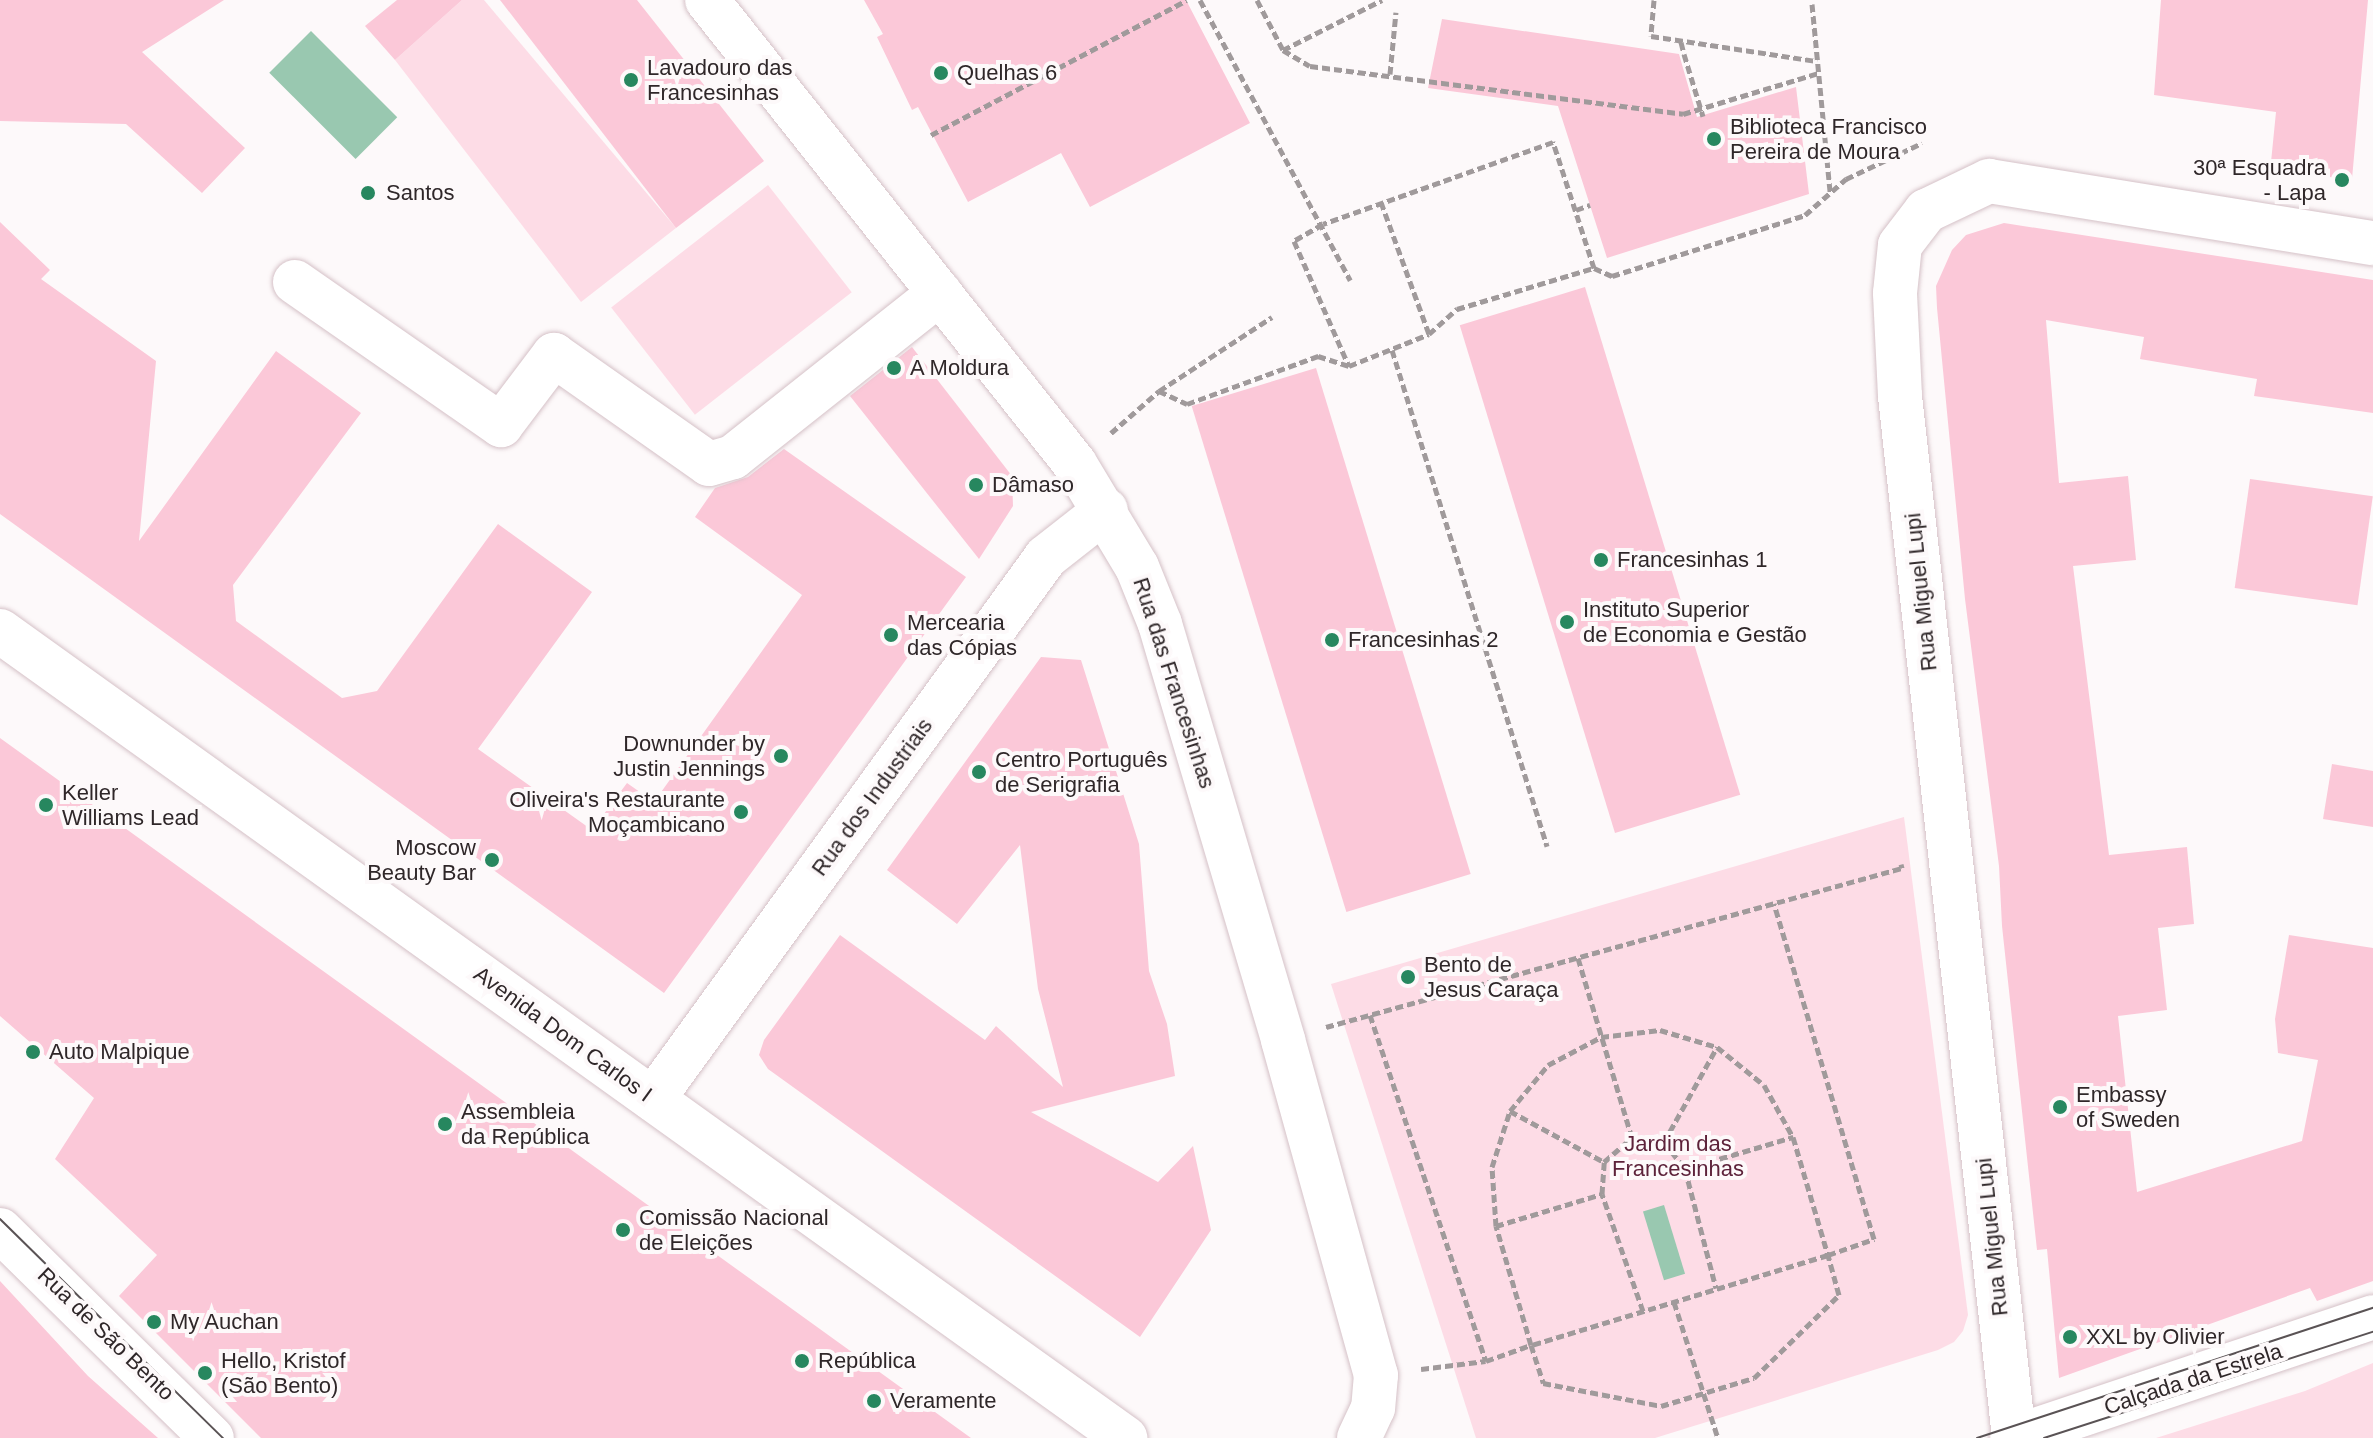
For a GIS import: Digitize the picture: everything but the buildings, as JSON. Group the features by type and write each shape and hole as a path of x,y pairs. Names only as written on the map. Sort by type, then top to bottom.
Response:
{"street":[{"name":"Rua das Francesinhas","path":"707,0 1075,464 1106,510 1137,567 1160,624 1287,1055 1376,1375 1373,1408 1359,1438"},
{"name":"Rua Miguel Lupi","path":"2013,1438 1900,396 1895,293 1900,245 1926,211 1989,181 2373,243"},
{"path":"295,282 501,425 554,355 709,464 733,457 940,293"},
{"name":"Rua dos Industriais","path":"653,1099 1046,557 1106,510"},
{"name":"Avenida Dom Carlos I","path":"0,631 1125,1438"},
{"name":"Rua de São Bento","path":"0,1230 212,1438"},
{"name":"Calçada da Estrela","path":"2013,1438 2373,1317"}],"path":[{"path":"931,135 1187,0"},
{"path":"1200,0 1323,224 1350,280"},
{"path":"1257,0 1283,50 1310,66 1683,114 1819,73"},
{"path":"1283,50 1382,0"},
{"path":"1654,0 1651,36 1817,61"},
{"path":"1812,4 1830,193"},
{"path":"1390,75 1396,12"},
{"path":"1681,42 1703,116"},
{"path":"1349,366 1294,241 1323,224 1553,142 1594,268"},
{"path":"1159,391 1187,404 1318,356 1349,366 1429,334 1457,309 1594,268 1612,276 1805,215 1846,179 1922,143"},
{"path":"1381,202 1429,334"},
{"path":"1576,210 1590,205"},
{"path":"1075,464 1159,391 1272,317"},
{"path":"1392,350 1547,846"},
{"path":"1329,1027 1902,868"},
{"path":"1376,1375 1486,1361 1874,1239 1774,904"},
{"path":"1578,958 1632,1138"},
{"path":"1370,1015 1486,1361"},
{"path":"1660,1030 1717,1047 1764,1085 1793,1137 1828,1255 1839,1295 1754,1378 1661,1406 1543,1383 1496,1226 1492,1167 1510,1111 1548,1065 1601,1037 1660,1030"},
{"path":"1664,1142 1717,1047"},
{"path":"1510,1111 1604,1162"},
{"path":"1685,1169 1793,1137"},
{"path":"1643,1311 1602,1194 1604,1162 1632,1138 1664,1142 1685,1169 1716,1289"},
{"path":"1496,1226 1602,1194"},
{"path":"1674,1302 1718,1438"}],"green space":[{"path":"462,0 484,0 676,228 581,302 395,60"},
{"path":"768,185 852,292 695,415 611,308"},
{"name":"Jardim das Francesinhas","path":"1904,817 1968,1315 1963,1331 1954,1342 1938,1350 1655,1438 1476,1438 1331,984"},
{"path":"2373,1363 2373,1438 2156,1438 2305,1391"}],"shaded area":[{"path":"311,31 397,117 356,159 269,73"},
{"path":"1664,1205 1685,1274 1664,1280 1643,1211"}],"tram line":[{"path":"0,1219 223,1438"},
{"path":"1977,1438 2373,1308"},
{"path":"2044,1438 2373,1332"}],"place":[{"name":"Quelhas 6","path":"941,73"},
{"name":"Lavadouro das Francesinhas","path":"631,80"},
{"name":"Biblioteca Francisco Pereira de Moura","path":"1714,139"},
{"name":"30ª Esquadra - Lapa","path":"2342,180"},
{"name":"Santos","path":"368,193"},
{"name":"A Moldura","path":"894,368"},
{"name":"Dâmaso","path":"976,485"},
{"name":"Francesinhas 1","path":"1601,560"},
{"name":"Instituto Superior de Economia e Gestão","path":"1567,622"},
{"name":"Mercearia das Cópias","path":"891,635"},
{"name":"Francesinhas 2","path":"1332,640"},
{"name":"Downunder by Justin Jennings","path":"781,756"},
{"name":"Centro Português de Serigrafia","path":"979,772"},
{"name":"Keller Williams Lead","path":"46,805"},
{"name":"Oliveira's Restaurante Moçambicano","path":"741,812"},
{"name":"Moscow Beauty Bar","path":"492,860"},
{"name":"Bento de Jesus Caraça","path":"1408,977"},
{"name":"Auto Malpique","path":"33,1052"},
{"name":"Embassy of Sweden","path":"2060,1107"},
{"name":"Assembleia da República","path":"445,1124"},
{"name":"Comissão Nacional de Eleições","path":"623,1230"},
{"name":"My Auchan","path":"154,1322"},
{"name":"XXL by Olivier","path":"2070,1337"},
{"name":"República","path":"802,1361"},
{"name":"Hello, Kristof (São Bento)","path":"205,1373"},
{"name":"Veramente","path":"874,1401"}]}
